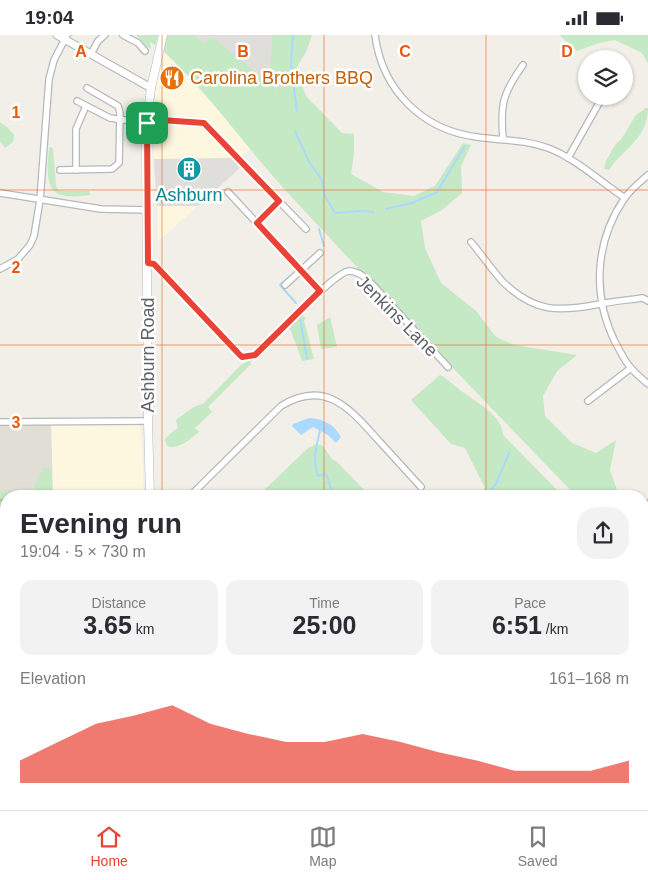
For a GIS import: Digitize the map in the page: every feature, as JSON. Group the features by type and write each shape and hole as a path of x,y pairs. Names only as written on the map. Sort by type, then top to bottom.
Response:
{"main road":[{"name":"Ashburn Road","path":"150,490 147,121 150,89 163,35"}],"street":[{"path":"57,35 65,37 91,55 150,89"},
{"path":"91,55 98,41 105,35"},
{"path":"123,35 138,43 145,51"},
{"path":"375,35 380,61 387,77 404,100 424,118 463,134 534,143 549,148 568,158 625,198"},
{"path":"0,269 18,259 30,245 36,226 40,200 49,79 54,59 65,37"},
{"path":"503,138 501,113 505,94 511,81 523,65"},
{"path":"60,170 112,169 119,163 118,106 87,88"},
{"path":"77,101 110,119 204,123 306,229"},
{"path":"568,158 598,105"},
{"path":"76,170 76,129 86,106"},
{"path":"648,175 625,198 613,218 601,253 599,282 601,304 613,336 630,368 648,384"},
{"path":"228,192 320,291"},
{"path":"0,193 101,209 148,210"},
{"path":"257,223 279,201"},
{"path":"471,242 503,281 525,299 535,304 547,308 580,309 642,298 648,301"},
{"path":"285,285 320,253"},
{"name":"Jenkins Lane","path":"148,263 154,264 242,357 251,356 259,352 338,274 350,271 360,273 448,367"},
{"path":"588,401 630,368"},
{"path":"196,490 281,406 298,398 313,396 335,400 352,412 421,487"},
{"path":"0,422 148,421"}],"shaded area":[{"path":"194,35 282,35 275,106 210,37 204,43"},
{"path":"162,50 195,84 251,148 237,161 235,158 154,159 151,110"},
{"path":"235,158 242,166 198,206 157,206 154,159"},
{"path":"157,206 198,206 158,241"},
{"path":"135,423 141,428 144,490 53,490 51,424"},
{"path":"51,424 53,490 0,490 0,426"}],"green space":[{"path":"136,35 158,36 155,45 150,42 151,49"},
{"path":"165,35 194,35 204,43 210,37 215,39 276,90 279,82 275,84 271,74 273,35 312,35 307,50 296,69 306,96 342,133 354,134 351,174 383,192 414,196 435,186 463,143 471,145 461,166 462,193 442,210 421,221 425,248 441,283 476,311 496,337 514,345 577,355 557,371 543,396 545,416 572,443 596,453 616,440 610,470 617,490 570,490 287,192 211,101 162,50"},
{"path":"559,35 648,35 648,63 642,53 615,40 599,43 577,51"},
{"path":"648,108 647,119 644,128 609,170 604,169 606,161 615,145 622,138 636,115"},
{"path":"0,122 14,135 13,142 5,148 0,141"},
{"path":"49,148 53,149 56,186 59,191 89,191 90,195 64,196 56,193 51,188 48,172"},
{"path":"301,313 306,319 304,320 314,359 302,361 291,331 287,327"},
{"path":"330,317 337,347 321,349 317,325"},
{"path":"250,360 251,364 208,407 212,412 195,428 199,432 180,445 167,446 165,439 178,428 176,420 192,408 204,403 241,365"},
{"path":"440,375 446,378 493,415 498,421 503,435 557,490 484,490 485,488 465,448 451,444 411,400"},
{"path":"317,444 323,446 332,459 364,490 264,490 308,448"},
{"path":"48,467 52,472 52,490 23,490 35,489 35,482 38,482 42,469"}],"water":[{"path":"309,418 328,423 341,437 336,443 328,435 313,427 301,435 292,426"}],"waterway":[{"path":"293,35 291,65 297,111"},
{"path":"295,131 309,162 322,180 325,196 335,213 374,212"},
{"path":"386,209 412,203 437,192 465,146"},
{"path":"319,229 324,246"},
{"path":"287,279 280,285 296,303"},
{"path":"300,318 307,359"},
{"path":"320,430 315,453 316,469 318,476 324,474 327,476 331,490"},
{"path":"491,490 496,484 509,453"}],"place":[{"name":"Carolina Brothers BBQ","path":"172,78"},
{"name":"Ashburn","path":"189,169"}],"route":[{"path":"147,119 204,123 279,201 257,223 320,291 255,355 242,357 154,264 148,263 147,123 147,119"}]}
